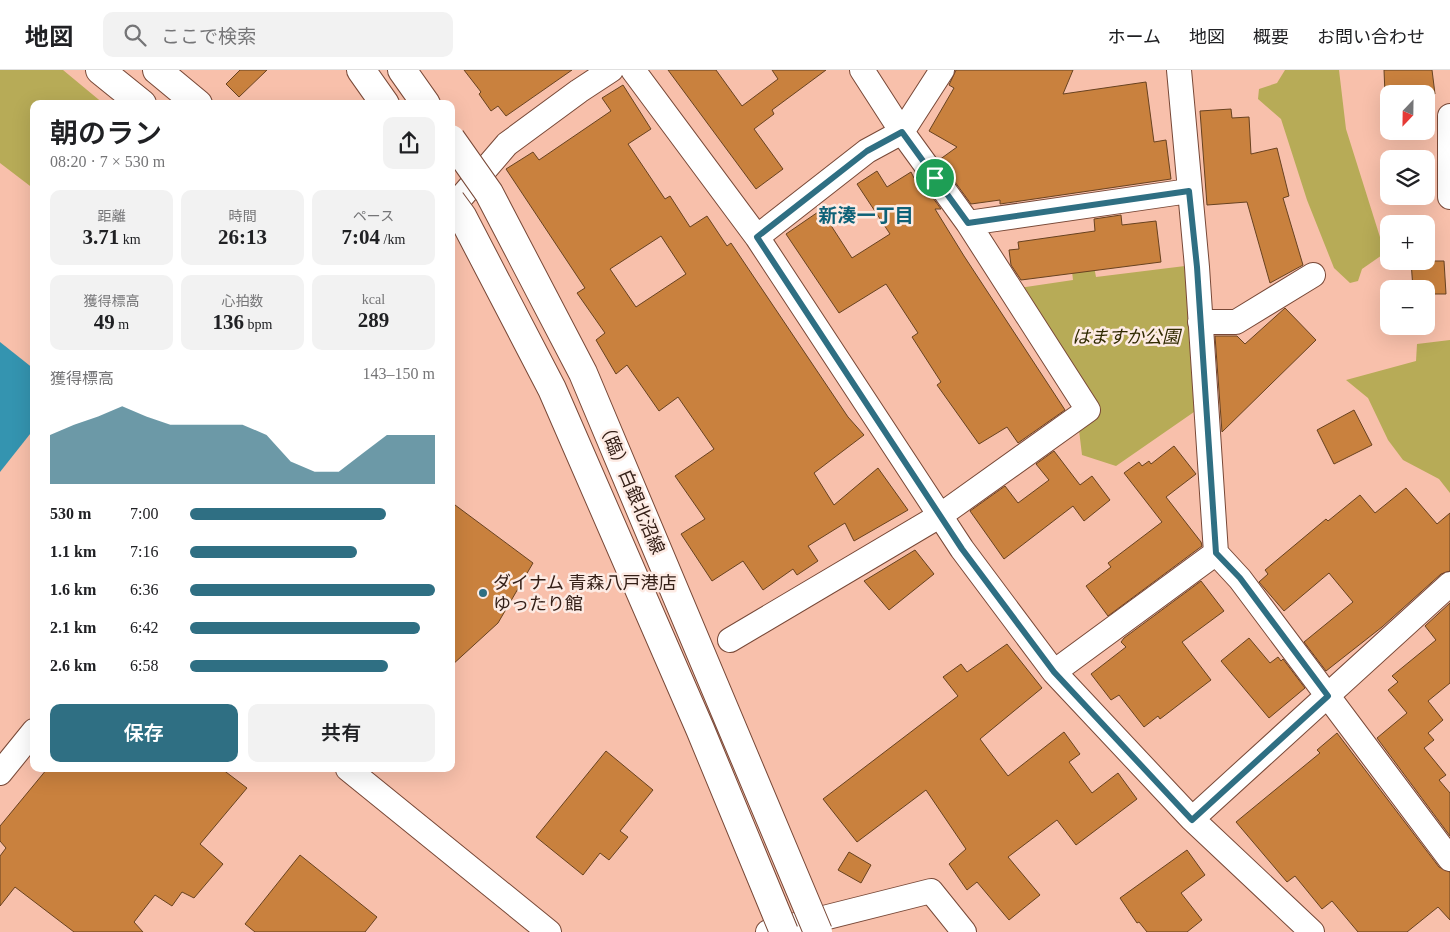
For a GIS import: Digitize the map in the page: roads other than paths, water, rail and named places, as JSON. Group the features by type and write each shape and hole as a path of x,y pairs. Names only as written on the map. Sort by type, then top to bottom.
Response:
{"street":[{"path":"100,70 137,100"},
{"path":"157,70 193,100"},
{"path":"362,70 382,100"},
{"path":"402,70 423,100"},
{"path":"455,204 507,144 611,70"},
{"path":"633,70 757,237 962,549 1054,672 1192,820 1312,932"},
{"path":"730,640 941,515 1088,410 968,223 902,132 862,70"},
{"path":"757,237 867,151 902,132 942,70"},
{"path":"1179,70 1200,322 1216,553 1240,578 1450,859"},
{"path":"1450,116 1450,197"},
{"name":"（臨）白銀北沼線","path":"455,145 490,193 583,373 818,932"},
{"path":"968,223 1189,191"},
{"name":"（臨）白銀北沼線","path":"455,206 462,216 552,389 700,729 784,932"},
{"path":"1200,322 1236,322 1313,275"},
{"path":"1054,672 1216,553"},
{"path":"1192,820 1450,584"},
{"path":"0,773 30,736"},
{"path":"352,772 549,932"},
{"path":"768,932 931,891 964,932"}],"water":[{"path":"0,342 30,366 30,434 0,472"}],"place":[{"name":"ダイナム 青森八戸港店 ゆったり館","path":"483,593"}],"district":[{"name":"新湊一丁目","path":"866,215"}],"park label":[{"name":"はますか公園","path":"1126,337"}]}
